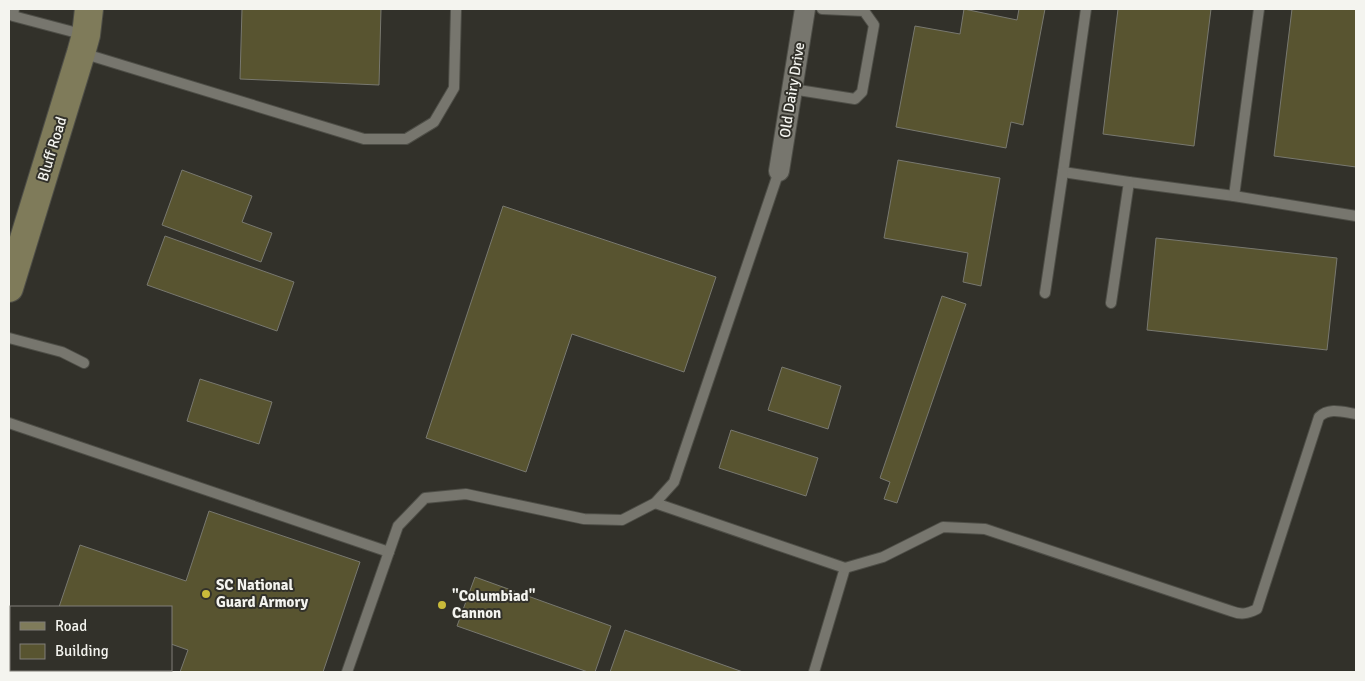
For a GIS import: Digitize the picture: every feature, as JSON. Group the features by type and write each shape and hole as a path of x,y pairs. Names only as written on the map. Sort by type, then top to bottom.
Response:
{"main road":[{"name":"Bluff Road","path":"9,288 14,257 85,32"}],"street":[{"name":"Old Dairy Drive","path":"779,171 805,9"}],"lane":[{"path":"14,9 13,16 85,32 364,139 406,139 434,122 454,88 456,9"},
{"path":"792,90 855,99 862,92 874,26 864,11 822,9"},
{"path":"1045,294 1086,9"},
{"path":"1234,196 1259,9"},
{"path":"347,672 398,526 425,498 466,494 584,519 622,520 655,503 674,482 779,171"},
{"path":"1063,172 1234,196 1356,216"},
{"path":"1111,303 1130,182"},
{"path":"9,338 62,352 84,364"},
{"path":"655,503 845,568 883,557 943,527 985,529 1231,612 1248,613 1257,609 1319,417 1324,412 1331,411 1356,414"},
{"path":"9,423 389,552"},
{"path":"814,672 845,568"}],"building":[{"path":"242,9 381,9 379,85 240,79"},
{"path":"964,9 1017,20 1019,9 1045,9 1023,125 1011,122 1006,148 896,127 915,26 960,34"},
{"path":"1118,9 1211,9 1194,146 1103,134"},
{"path":"1292,9 1356,9 1356,167 1274,156"},
{"path":"898,160 1000,178 981,286 963,282 968,253 884,238"},
{"path":"182,170 252,196 242,222 272,233 261,262 162,225"},
{"path":"503,206 716,277 684,372 572,334 526,472 426,438"},
{"path":"165,236 294,282 277,331 147,285"},
{"path":"1156,238 1337,258 1327,350 1147,330"},
{"path":"942,296 966,304 897,503 884,499 890,482 880,478"},
{"path":"782,367 841,386 828,429 768,410"},
{"path":"200,379 272,402 259,444 187,421"},
{"path":"731,430 818,458 806,496 719,468"},
{"name":"SC National Guard Armory","path":"209,511 360,562 323,672 180,672 188,650 172,644 172,606 59,606 80,545 186,581"},
{"path":"475,577 611,626 595,672 588,672 457,626"},
{"path":"625,630 743,672 610,672"},
{"path":"38,671 90,671 90,672"}],"place":[{"name":"SC National Guard Armory","path":"206,594"},
{"name":"\"Columbiad\" Cannon","path":"442,605"}]}
